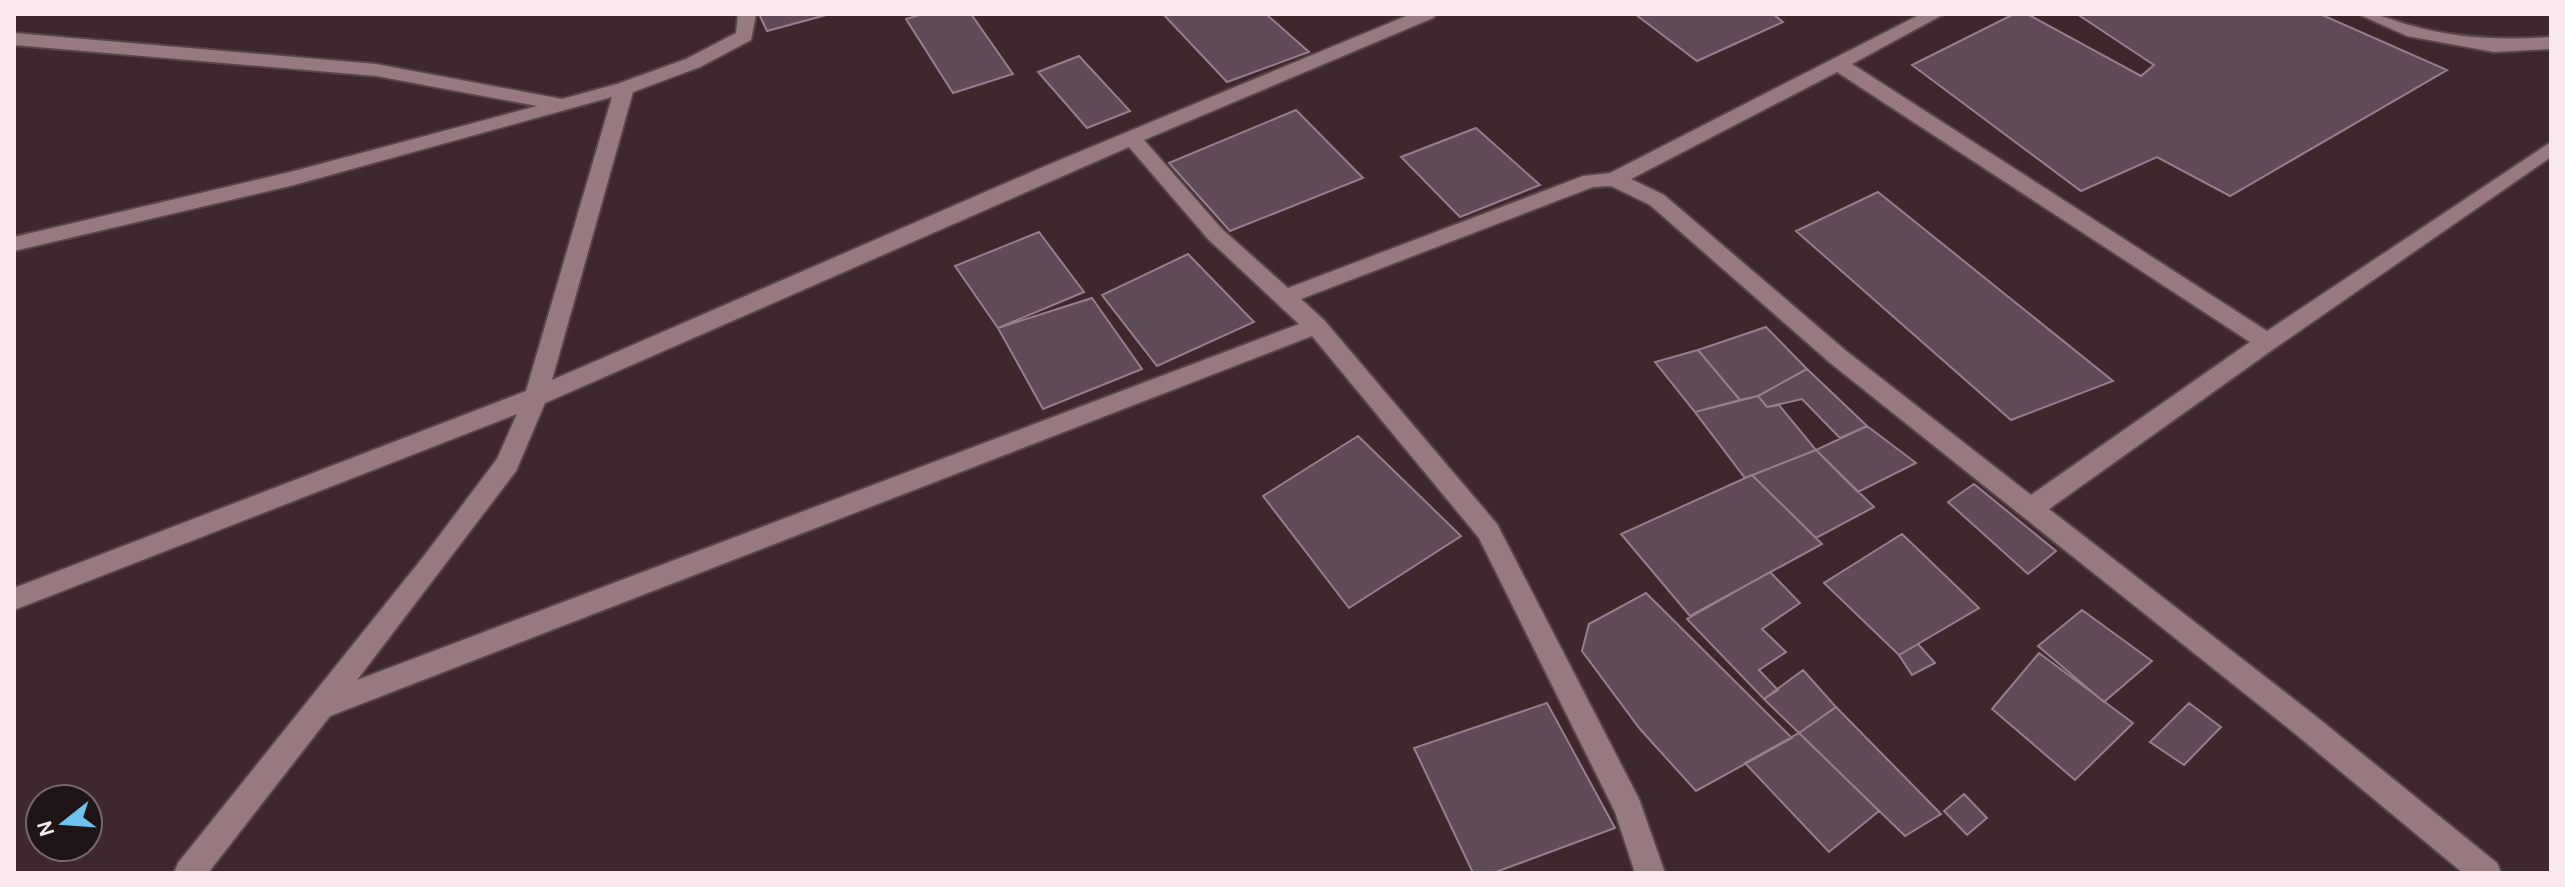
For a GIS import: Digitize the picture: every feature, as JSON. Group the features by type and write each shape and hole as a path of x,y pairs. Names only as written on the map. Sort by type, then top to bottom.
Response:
{"street":[{"path":"14,244 294,178 624,88 693,63 745,36 747,14"},
{"path":"14,599 536,397 1132,138 1427,14"},
{"path":"2367,14 2407,31 2494,46 2551,43"},
{"path":"1285,297 1590,181 1614,179 1919,17"},
{"path":"14,39 376,70 562,104"},
{"path":"1837,63 2267,342"},
{"path":"189,873 433,564 507,464 536,397 624,88"},
{"path":"1132,138 1215,234 1316,326 1488,531 1629,809 1650,873"},
{"path":"2029,510 2267,342 2551,148"},
{"path":"1614,179 1657,200 1837,356 2303,723 2486,873"},
{"path":"320,707 1316,326"}],"building":[{"path":"759,14 830,14 767,31"},
{"path":"923,14 971,14 1013,74 953,93 906,19"},
{"path":"1163,14 1266,14 1309,52 1227,82"},
{"path":"1635,14 1773,14 1783,22 1697,61"},
{"path":"2014,14 2027,14 2141,76 2154,65 2077,14 2320,14 2447,70 2230,196 2157,157 2081,191 1912,65"},
{"path":"1079,56 1130,111 1087,128 1038,72"},
{"path":"1296,110 1363,178 1230,231 1169,163"},
{"path":"1476,128 1540,185 1460,217 1401,157"},
{"path":"1878,192 2113,381 2011,420 1796,231"},
{"path":"1039,232 1084,292 998,328 955,266"},
{"path":"1188,254 1254,322 1157,366 1102,295"},
{"path":"1092,298 1142,369 1043,409 998,328"},
{"path":"1766,327 1807,369 1758,396 1740,400 1698,350"},
{"path":"1698,350 1740,400 1695,412 1655,362"},
{"path":"1807,369 1867,426 1840,438 1802,399 1767,407 1758,396"},
{"path":"1758,396 1767,407 1779,405 1816,450 1745,478 1695,412"},
{"path":"1867,426 1916,463 1858,492 1816,450"},
{"path":"1358,436 1461,536 1349,608 1263,496"},
{"path":"1816,450 1874,507 1816,538 1752,475"},
{"path":"1752,475 1822,544 1690,616 1621,534"},
{"path":"1974,484 2056,551 2028,574 1948,502"},
{"path":"1902,534 1979,608 1899,655 1824,583"},
{"path":"1770,572 1800,603 1762,629 1786,652 1759,670 1778,690 1764,699 1687,619"},
{"path":"1646,593 1792,738 1696,791 1640,729 1582,651 1589,624"},
{"path":"2082,610 2152,661 2104,702 2038,646"},
{"path":"1918,644 1935,663 1912,675 1899,655"},
{"path":"2039,653 2133,723 2075,780 1992,709"},
{"path":"1803,670 1836,707 1799,733 1764,699"},
{"path":"1547,703 1615,828 1493,873 1473,873 1414,748"},
{"path":"2189,703 2221,727 2184,765 2150,742"},
{"path":"1836,707 1941,814 1905,836 1799,733"},
{"path":"1799,733 1879,811 1829,852 1745,763"},
{"path":"1964,794 1987,818 1967,835 1944,811"}]}
